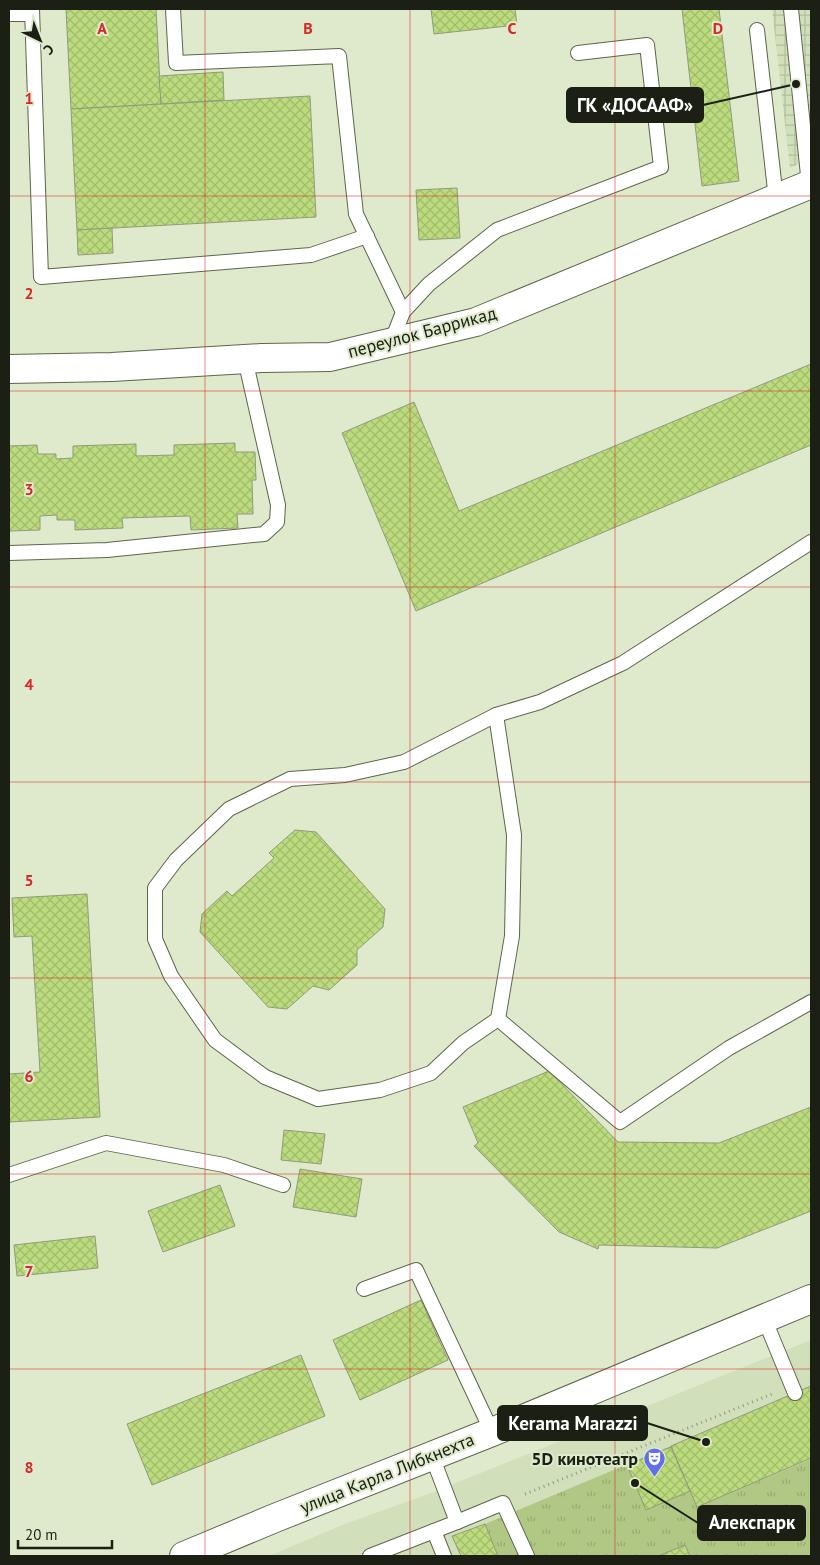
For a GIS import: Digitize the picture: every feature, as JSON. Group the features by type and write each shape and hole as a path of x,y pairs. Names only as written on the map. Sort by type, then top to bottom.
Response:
{"street":[{"name":"переулок Баррикад","path":"9,369 112,367 330,357 391,343 476,322 810,185"},
{"name":"улица Карла Либкнехта","path":"184,1556 492,1432 811,1299"}],"lane":[{"path":"173,9 176,63 339,56 356,214 403,312"},
{"path":"790,9 810,185"},
{"path":"9,14 31,11 40,277 311,255 367,236"},
{"path":"757,30 776,199"},
{"path":"391,343 403,312 430,284 497,230 661,167 647,45 578,53"},
{"path":"9,552 107,550 264,534 277,522 278,505 245,360"},
{"path":"496,715 514,835 512,936 498,1019 463,1043 431,1073 380,1090 318,1099 265,1077 215,1040 171,976 155,939 155,888 176,860 228,809 290,779 345,775 404,762 496,715 540,702 623,663 811,542"},
{"path":"498,1019 620,1122 729,1048 811,1002"},
{"path":"9,1175 106,1143 224,1165 283,1185"},
{"path":"364,1289 416,1270 492,1432"},
{"path":"764,1318 793,1389"},
{"path":"432,1456 457,1522"},
{"path":"370,1556 503,1503 527,1556"},
{"path":"434,1531 444,1556"}],"path":[{"path":"503,1503 793,1389"}],"shaded area":[{"path":"772,9 811,9 811,158 790,168"},
{"path":"811,1340 811,1556 269,1556 345,1524 431,1493"}],"green space":[{"path":"671,1446 697,1507 811,1459 811,1556 498,1556 485,1524"}],"building":[{"path":"66,9 156,9 161,104 71,109"},
{"path":"431,9 515,9 517,25 434,34"},
{"path":"682,9 719,9 739,181 702,186"},
{"path":"223,72 224,100 161,104 159,76"},
{"path":"310,96 316,217 77,230 71,109"},
{"path":"457,188 460,238 419,240 416,190"},
{"path":"112,228 113,253 78,255 77,230"},
{"path":"811,364 811,445 416,611 342,433 414,402 459,511"},
{"path":"235,443 235,452 255,452 256,480 252,480 253,514 237,514 238,528 191,530 190,516 122,518 123,528 75,530 75,520 57,520 57,515 40,516 40,530 9,531 9,446 37,445 38,454 56,454 56,459 73,458 73,446 136,444 136,456 174,455 174,445"},
{"path":"295,830 316,832 385,909 383,927 357,950 357,965 329,990 313,986 287,1009 268,1007 200,932 202,914 227,891 232,896 274,858 269,853"},
{"path":"87,894 100,1117 9,1122 9,1074 40,1072 32,936 14,937 12,898"},
{"path":"549,1071 618,1142 719,1143 811,1107 811,1211 717,1248 599,1245 598,1249 559,1232 474,1146 478,1143 463,1107"},
{"path":"284,1130 325,1134 321,1164 281,1160"},
{"path":"300,1169 362,1179 356,1217 293,1207"},
{"path":"220,1185 235,1226 163,1252 148,1211"},
{"path":"95,1236 98,1268 17,1276 14,1245"},
{"path":"421,1300 448,1360 360,1400 333,1340"},
{"path":"301,1355 325,1416 152,1485 127,1424"},
{"path":"811,1386 811,1458 697,1507 671,1446"},
{"path":"671,1447 690,1491 646,1510 627,1465"},
{"path":"485,1524 498,1556 461,1556 452,1536"},
{"path":"685,1545 690,1556 658,1556"}],"place":[{"name":"ГК «ДОСААФ»","path":"796,84"},
{"name":"Kerama Marazzi","path":"706,1442"},
{"name":"5D кинотеатр","path":"654,1477"},
{"name":"Алекспарк","path":"635,1483"}]}
